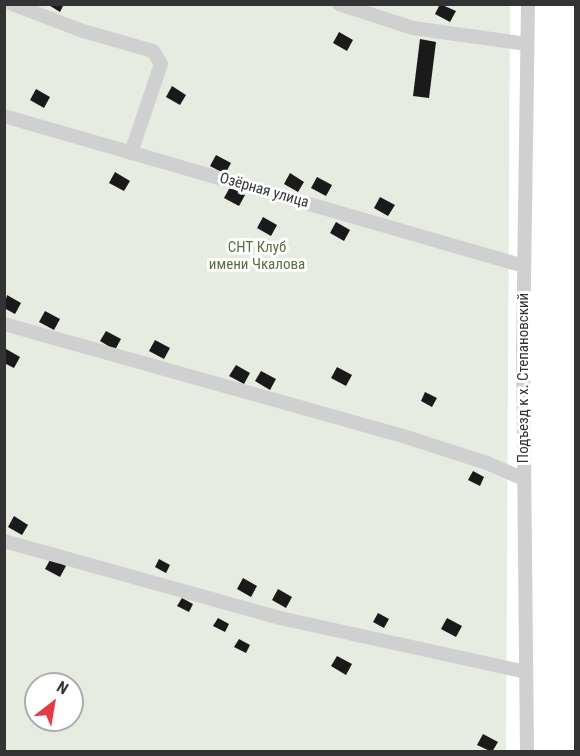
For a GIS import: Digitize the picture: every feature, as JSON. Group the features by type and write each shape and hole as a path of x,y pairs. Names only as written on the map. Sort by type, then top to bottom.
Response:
{"street":[{"path":"12,4 83,31 153,51 161,64 131,153"},
{"path":"339,4 413,28 527,44"},
{"name":"Подъезд к х. Степановский","path":"527,752 524,266 528,4"},
{"name":"Озёрная улица","path":"4,116 524,266"},
{"path":"4,324 403,436 487,463 524,479"},
{"path":"4,541 280,618 526,672"}],"green space":[{"name":"СНТ Клуб имени Чкалова","path":"4,5 510,5 506,751 5,751"}],"building":[{"path":"47,4 64,4 60,12"},
{"path":"440,4 456,11 450,22 435,14"},
{"path":"339,32 353,40 347,51 333,43"},
{"path":"420,39 436,42 429,98 413,96"},
{"path":"172,86 186,95 180,105 166,97"},
{"path":"36,89 50,97 44,108 30,100"},
{"path":"216,155 231,163 225,174 210,166"},
{"path":"115,172 130,181 124,191 109,183"},
{"path":"290,173 304,182 298,192 284,184"},
{"path":"317,177 332,185 326,196 311,188"},
{"path":"230,187 245,195 239,206 224,198"},
{"path":"380,197 395,205 388,216 374,208"},
{"path":"263,217 277,225 271,236 257,228"},
{"path":"336,222 350,230 344,241 330,233"},
{"path":"7,295 21,303 15,314 4,308"},
{"path":"45,311 60,319 54,330 39,322"},
{"path":"106,331 121,339 115,350 100,341"},
{"path":"155,340 170,348 164,359 149,351"},
{"path":"6,349 20,357 14,368 4,363"},
{"path":"236,365 250,373 244,384 229,376"},
{"path":"337,367 352,375 346,386 331,378"},
{"path":"261,371 276,379 270,390 255,381"},
{"path":"425,392 437,398 432,407 421,401"},
{"path":"473,471 484,477 480,486 468,480"},
{"path":"14,516 28,525 22,535 8,527"},
{"path":"51,558 66,566 60,577 45,569"},
{"path":"159,559 170,565 166,573 155,567"},
{"path":"243,578 257,586 251,597 237,589"},
{"path":"278,589 292,597 286,608 272,600"},
{"path":"182,598 193,604 189,612 177,606"},
{"path":"378,613 389,619 384,628 373,622"},
{"path":"218,618 229,624 225,632 213,626"},
{"path":"447,618 462,626 456,637 441,629"},
{"path":"239,639 250,645 246,653 234,647"},
{"path":"337,656 352,664 346,675 331,666"},
{"path":"483,734 498,742 492,752 477,745"}]}
